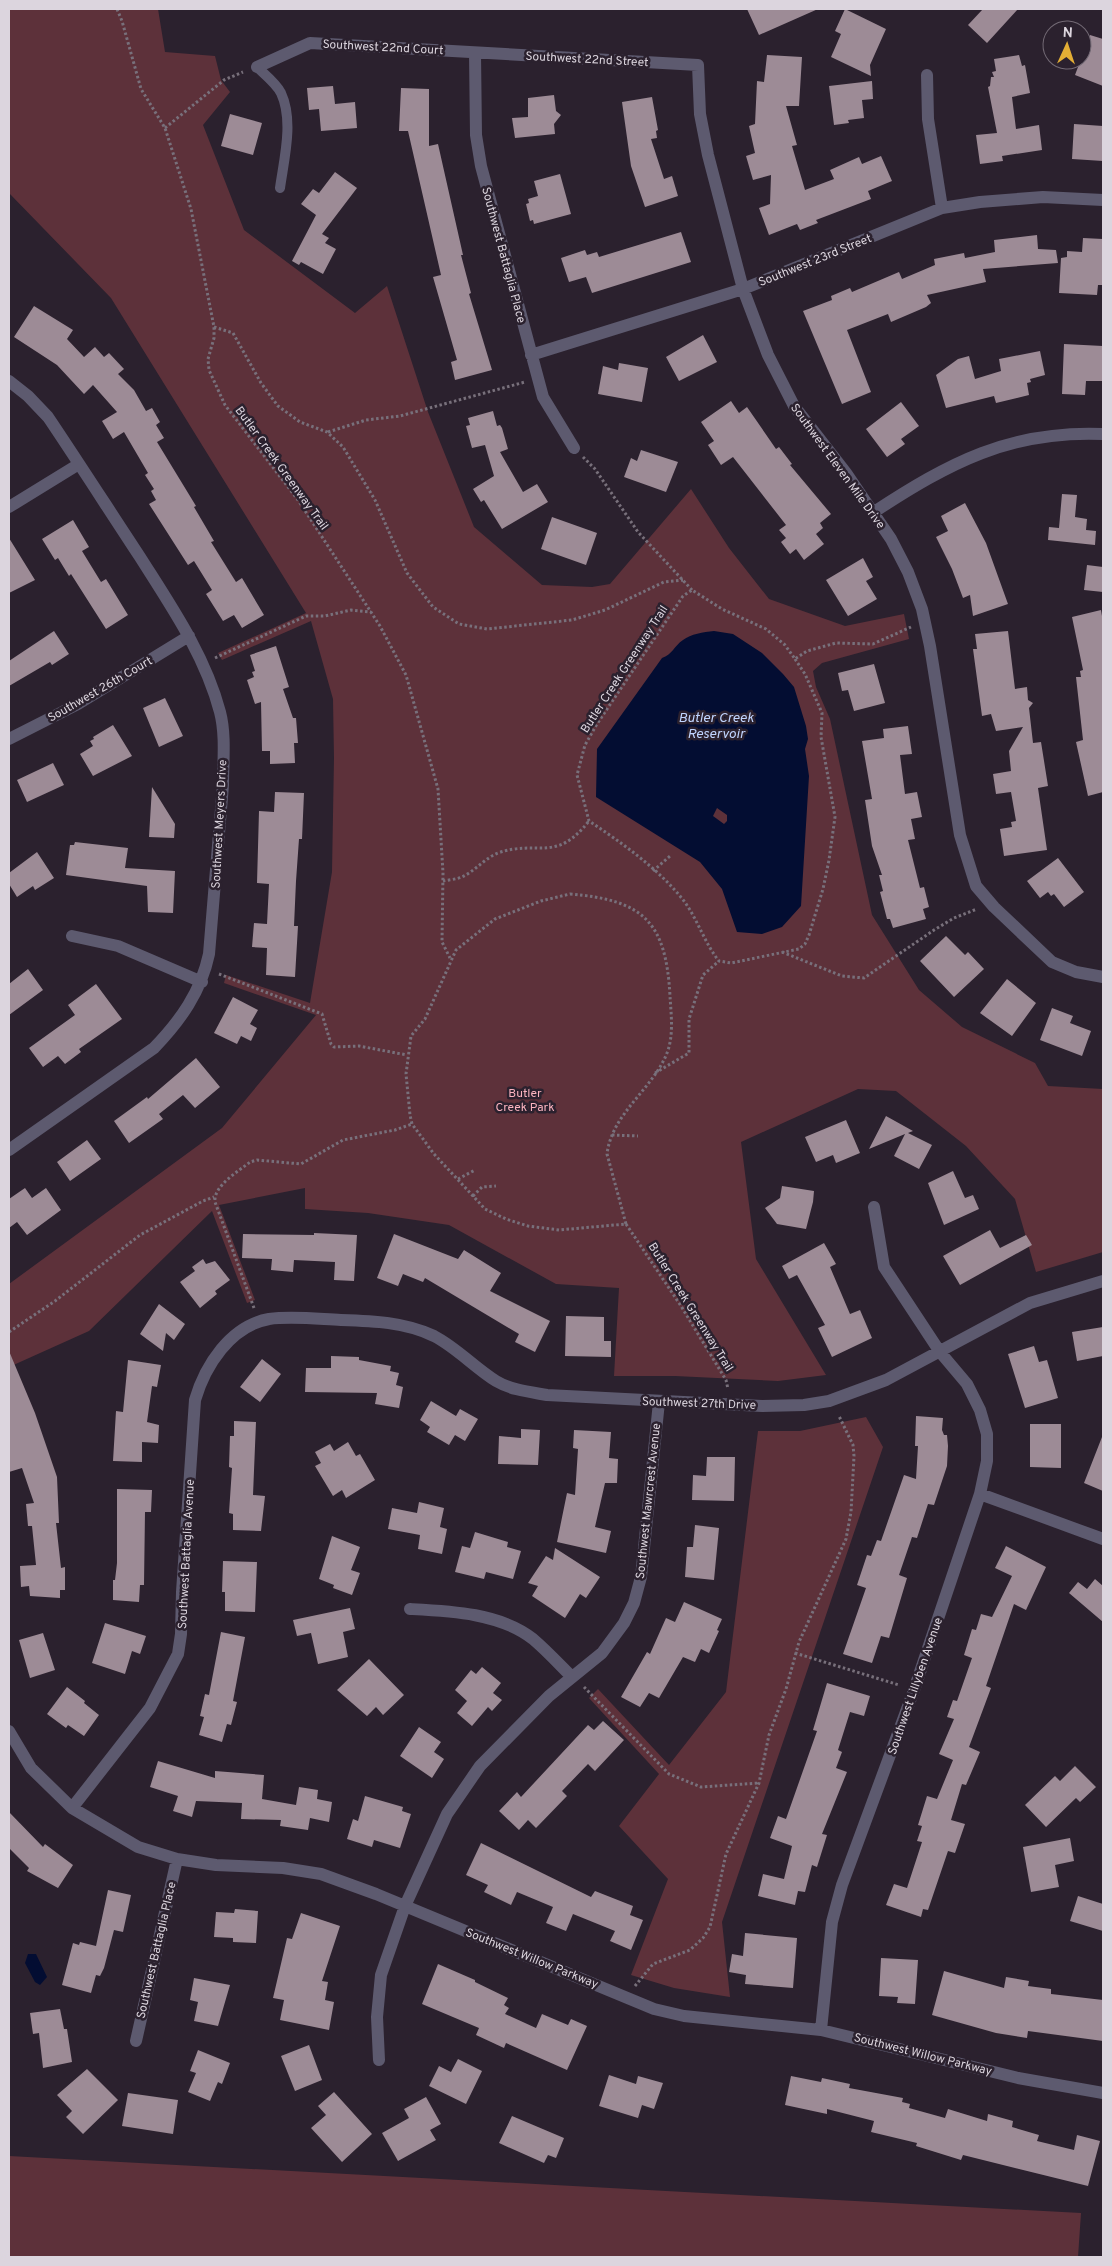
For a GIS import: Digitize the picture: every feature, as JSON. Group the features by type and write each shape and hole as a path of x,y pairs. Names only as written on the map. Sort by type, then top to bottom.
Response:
{"street":[{"name":"Southwest 22nd Court","path":"257,67 310,43 475,53"},
{"name":"Southwest 22nd Street","path":"475,53 698,65"},
{"name":"Southwest Battaglia Place","path":"475,53 476,134 481,166 543,397 574,448"},
{"name":"Southwest Eleven Mile Drive","path":"698,65 700,114 708,155 743,289 780,382 794,406 874,512 908,572 926,622 960,835 976,886 994,907 1052,962 1076,972 1103,977"},
{"path":"927,75 928,120 942,208"},
{"name":"Southwest 23rd Street","path":"531,355 743,289 942,208 1034,197 1103,200"},
{"name":"Southwest Meyers Drive","path":"9,381 28,396 48,417 189,636 203,663 221,715 223,759 212,933 202,982 173,1029 154,1048 9,1150"},
{"path":"874,512 920,482 980,452 1022,440 1066,434 1103,434"},
{"path":"9,507 79,464"},
{"name":"Southwest 26th Court","path":"9,739 78,704 189,636"},
{"path":"72,936 118,946 202,982"},
{"name":"Southwest Lillyben Avenue","path":"821,2030 832,1922 842,1885 914,1690 980,1494 987,1461 987,1434 967,1384 940,1352 884,1267 874,1207"},
{"name":"Southwest 27th Drive","path":"287,1318 380,1322 406,1326 434,1336 497,1381 519,1390 547,1396 785,1406 829,1401 879,1383 1030,1303 1103,1280"},
{"name":"Southwest Battaglia Avenue","path":"72,1808 150,1708 178,1654 182,1634 182,1592 196,1400 202,1378 216,1355 233,1338 260,1322 287,1318"},
{"name":"Southwest Mawrcrest Avenue","path":"379,2060 377,2017 381,1975 405,1906 447,1814 480,1766 549,1696 602,1653 624,1623 634,1603 641,1578 658,1402"},
{"path":"980,1494 1103,1539"},
{"path":"410,1609 453,1612 493,1619 531,1638 572,1677"},
{"name":"Southwest Willow Parkway","path":"9,1731 31,1768 72,1808 138,1847 177,1859 216,1865 283,1868 321,1874 405,1906 654,2009 684,2016 821,2030 1018,2078 1103,2093"},
{"name":"Southwest Battaglia Place","path":"136,2041 177,1859"}],"lane":[{"path":"257,67 280,91 286,108 286,142 280,188"}],"path":[{"name":"Butler Creek Greenway Trail","path":"116,9 122,21 141,89 165,128 191,209 214,327 214,338 208,359 209,370 225,405 298,500 371,612 406,675 438,789 444,881 442,942 450,958"},
{"path":"165,128 224,80 257,67"},
{"name":"Butler Creek Greenway Trail","path":"214,327 234,333 261,382 278,406 300,422 327,432 343,447 375,500 407,574 433,607 459,624 487,629 572,620 605,610 664,582 683,580"},
{"path":"327,432 366,420 400,416 538,379"},
{"path":"574,448 595,469 638,532 692,590 722,609 766,629 785,645 805,674 822,713 821,737 835,817 829,860 809,935 805,944 799,949 731,963 719,961"},
{"name":"Butler Creek Greenway Trail","path":"589,822 577,775 585,745 622,685 683,596 692,590"},
{"path":"203,663 306,616 325,616 351,610 371,612"},
{"path":"795,659 807,651 836,643 873,644 899,631 926,622"},
{"path":"444,881 463,877 496,854 515,850 552,848 566,843 577,836 589,822 612,837 653,871 684,901 719,961"},
{"path":"653,871 670,856"},
{"name":"Butler Creek Greenway Trail","path":"626,1224 559,1230 528,1226 506,1219 485,1209 434,1154 412,1124 407,1090 408,1055 411,1036 425,1019 450,958 456,950 495,919 541,900 570,894 602,897 620,902 640,912 655,930 669,973 670,1041 663,1060 618,1122 607,1154 626,1224 681,1306 726,1380 728,1404"},
{"path":"782,952 842,976 864,978 954,918 971,910 994,907"},
{"path":"653,1075 689,1052 689,1019 703,975 719,961"},
{"path":"206,969 322,1014 331,1044 334,1047 359,1046 408,1055"},
{"path":"9,1332 55,1302 140,1235 214,1197 220,1188 250,1162 263,1160 301,1164 343,1140 395,1130 412,1124"},
{"path":"612,1135 638,1136"},
{"path":"458,1179 475,1170"},
{"path":"473,1196 482,1187 496,1186"},
{"path":"214,1197 260,1322"},
{"path":"630,1998 641,1977 653,1964 690,1950 703,1938 710,1927 726,1854 759,1783 769,1735 786,1689 795,1654 808,1618 846,1539 851,1512 854,1445 839,1416"},
{"path":"795,1654 914,1690"},
{"path":"572,1677 592,1694 669,1774 701,1788 759,1783"}],"green space":[{"name":"Butler Creek Park","path":"9,9 158,9 165,52 215,56 221,80 230,92 203,125 244,230 355,313 387,286 428,412 474,527 542,585 592,587 610,584 691,489 729,548 769,599 845,626 904,614 909,639 822,663 813,671 816,687 830,719 872,915 919,990 962,1027 1035,1063 1048,1086 1103,1089 1103,1252 1036,1272 1015,1199 966,1146 896,1091 858,1089 741,1142 756,1259 826,1375 778,1381 675,1376 614,1376 619,1288 556,1284 449,1225 368,1213 305,1209 305,1188 219,1205 255,1300 247,1303 212,1211 89,1331 9,1367 9,1284 222,1128 316,1015 224,983 226,975 310,1003 332,872 334,758 333,699 311,621 222,660 218,653 306,613 111,298 9,193"},
{"path":"866,1417 883,1447 722,1922 730,1997 674,1988 631,1975 668,1879 619,1826 659,1774 589,1698 598,1689 669,1765 726,1692 758,1431 800,1431"},
{"path":"9,2156 1081,2213 1078,2257 9,2257"}],"water":[{"name":"Butler Creek Reservoir","path":"714,631 733,634 762,653 783,674 794,687 806,726 808,739 805,749 809,776 801,906 782,927 762,934 737,932 722,889 700,862 596,797 597,749 662,658 668,655 686,638","holes":["717,808 727,815 727,821 724,824 713,816"]},
{"path":"28,1954 36,1954 47,1977 40,1985 35,1982 25,1963"}],"building":[{"path":"747,9 818,9 759,35"},
{"path":"845,9 886,29 870,65 871,76 831,57 841,34 835,31"},
{"path":"983,9 1018,9 987,43 968,25"},
{"path":"1092,36 1103,39 1103,86 1075,75 1077,70 1092,70"},
{"path":"767,55 802,57 799,106 786,106 797,145 792,146 805,190 834,179 830,170 859,157 862,164 881,156 892,181 868,191 871,199 816,220 818,223 800,230 797,224 769,235 759,208 770,204 771,175 753,180 746,156 755,153 749,126 755,124 757,81 764,82"},
{"path":"1019,55 1022,66 1025,65 1030,93 1012,97 1016,129 1039,125 1042,150 1002,156 1003,161 980,164 976,135 997,133 988,87 990,86 991,77 994,77 992,72 996,71 994,59"},
{"path":"872,81 873,99 862,100 864,118 848,120 849,123 834,125 829,86"},
{"path":"333,86 335,104 355,102 357,128 321,131 319,109 309,110 307,88"},
{"path":"401,88 429,89 429,146 438,144 463,255 461,255 471,293 469,294 492,370 455,380 451,362 457,360 433,277 441,275 408,131 399,131"},
{"path":"554,95 556,111 561,115 554,124 555,134 515,138 512,118 528,117 528,98"},
{"path":"652,97 658,130 656,131 657,138 651,139 664,179 672,176 678,196 645,207 631,166 622,102"},
{"path":"230,114 262,123 253,155 221,146"},
{"path":"1074,124 1103,126 1103,161 1072,159"},
{"path":"335,172 357,188 322,234 329,238 325,243 336,249 323,274 301,262 299,265 292,261 316,215 301,204 313,189 319,193"},
{"path":"560,174 571,214 534,224 533,220 530,221 526,204 529,203 528,199 538,196 534,181"},
{"path":"681,232 691,262 592,293 586,277 569,282 561,258 585,250 587,255 597,252 599,257"},
{"path":"1037,235 1038,249 1056,250 1058,263 983,269 986,282 927,295 931,303 926,307 891,322 888,314 847,330 871,392 842,404 803,311 832,300 831,296 850,288 852,292 899,272 902,279 935,265 934,259 964,253 965,258 995,252 994,240"},
{"path":"1083,238 1103,239 1103,285 1098,285 1097,295 1059,293 1061,258 1067,257 1067,251 1082,252"},
{"path":"34,306 73,330 67,339 84,357 95,347 104,357 109,353 124,369 118,374 134,390 146,411 152,408 160,422 156,425 164,438 157,442 196,506 194,507 214,541 211,542 236,582 242,578 264,615 242,628 234,615 223,621 206,594 212,590 194,561 188,565 149,504 156,500 151,491 154,489 145,475 148,473 124,432 113,439 102,421 117,412 93,385 84,394 57,365 14,337"},
{"path":"703,335 717,362 679,381 666,357"},
{"path":"1064,344 1103,346 1103,381 1086,381 1085,395 1062,394"},
{"path":"1040,351 1045,375 1030,379 1031,382 1027,383 1029,395 996,403 994,396 946,408 936,375 958,359 969,356 975,379 1001,371 999,359"},
{"path":"619,363 648,368 642,402 598,394 603,366 618,370"},
{"path":"731,401 739,413 747,407 776,449 779,447 792,464 790,465 831,514 820,523 823,528 816,534 824,544 804,560 796,549 790,554 781,542 786,538 779,530 786,525 733,457 721,465 708,445 714,441 701,422"},
{"path":"901,402 919,426 901,439 905,444 887,457 866,429"},
{"path":"493,411 497,426 500,425 502,428 508,449 500,452 523,492 537,484 548,502 502,529 484,500 481,502 473,489 494,476 485,445 472,448 466,426 470,425 468,418"},
{"path":"641,450 678,462 666,492 624,477 631,458 637,461"},
{"path":"1062,494 1077,495 1075,517 1087,519 1086,530 1096,531 1095,545 1048,540 1049,527 1059,528"},
{"path":"965,503 986,543 1008,604 973,616 970,595 963,598 952,569 936,537 948,531 941,516"},
{"path":"552,517 597,533 586,565 541,549"},
{"path":"73,520 89,547 82,551 101,582 106,579 128,615 106,629 71,574 69,576 58,558 55,560 42,539"},
{"path":"9,538 35,580 9,593"},
{"path":"863,558 873,577 866,581 877,599 848,616 826,580"},
{"path":"1087,565 1103,567 1103,592 1084,590"},
{"path":"1101,610 1103,622 1103,792 1088,796 1076,742 1083,740 1076,677 1081,677 1080,671 1083,670 1072,617"},
{"path":"54,631 69,654 52,665 50,662 9,686 9,661"},
{"path":"1008,631 1015,689 1027,687 1028,700 1033,703 1029,708 1033,743 1041,742 1048,786 1038,788 1047,850 1004,856 1000,829 1012,827 1011,822 1016,821 1011,792 996,794 993,774 1011,771 1009,751 1023,727 996,731 991,714 982,716 973,649 977,649 975,634"},
{"path":"276,646 289,687 283,689 293,718 296,718 298,743 294,743 295,763 270,764 270,751 262,751 261,702 255,704 247,680 254,677 252,672 255,671 250,655"},
{"path":"874,664 885,703 854,711 848,690 842,691 838,673"},
{"path":"165,698 183,736 159,747 143,708"},
{"path":"113,725 132,756 93,776 80,754 93,746 90,741 94,739 93,737"},
{"path":"908,726 912,754 900,755 905,794 917,792 922,817 911,819 915,839 908,840 920,888 924,887 929,907 923,909 926,919 893,928 890,919 887,919 880,892 883,891 879,875 882,875 872,846 865,800 872,799 862,741 884,738 883,729"},
{"path":"53,763 64,785 27,802 17,780"},
{"path":"152,787 175,824 174,838 149,837"},
{"path":"275,792 304,793 302,839 299,839 296,881 294,926 298,926 295,977 266,975 267,948 252,947 254,923 267,924 269,884 257,883 259,811 274,812"},
{"path":"75,842 128,848 125,868 175,871 173,913 148,912 147,886 66,875 70,845 74,845"},
{"path":"37,852 54,878 35,890 33,886 17,897 9,884 9,873"},
{"path":"1058,858 1084,892 1064,907 1054,894 1051,896 1048,892 1040,898 1027,881"},
{"path":"946,936 965,955 968,952 984,969 954,997 920,961"},
{"path":"28,969 43,990 9,1015 9,984"},
{"path":"1007,979 1036,1003 1012,1036 980,1013"},
{"path":"96,984 122,1019 79,1049 81,1052 65,1064 58,1056 43,1067 29,1048 75,1015 68,1005"},
{"path":"233,997 258,1010 250,1024 257,1028 251,1041 241,1036 237,1044 214,1033"},
{"path":"1052,1008 1073,1016 1070,1023 1091,1031 1082,1056 1040,1040"},
{"path":"196,1058 220,1087 195,1108 183,1095 159,1114 163,1119 129,1143 114,1121 147,1097 148,1099"},
{"path":"886,1116 913,1131 908,1133 932,1145 919,1169 894,1156 905,1134 869,1149"},
{"path":"846,1120 860,1153 836,1163 833,1155 816,1162 805,1137"},
{"path":"87,1140 101,1159 70,1181 57,1162"},
{"path":"953,1171 965,1198 973,1195 979,1209 944,1225 928,1183"},
{"path":"782,1186 814,1191 806,1229 777,1224 765,1208 780,1198"},
{"path":"25,1188 32,1198 46,1188 61,1210 27,1235 17,1222 9,1228 9,1199"},
{"path":"990,1230 1000,1248 1026,1235 1032,1245 960,1285 943,1256"},
{"path":"314,1233 357,1235 354,1281 334,1280 335,1262 294,1260 293,1272 271,1270 272,1259 242,1258 243,1234 314,1235"},
{"path":"394,1234 458,1259 464,1250 501,1273 490,1291 550,1321 535,1352 515,1342 519,1334 425,1278 423,1282 403,1274 398,1286 377,1278"},
{"path":"824,1243 836,1264 830,1267 850,1314 860,1310 872,1338 832,1357 818,1328 825,1325 797,1275 789,1279 782,1266"},
{"path":"203,1259 206,1264 215,1261 230,1280 215,1291 217,1294 200,1308 180,1282 195,1271 192,1267"},
{"path":"159,1304 185,1324 174,1340 166,1333 163,1351 140,1334"},
{"path":"566,1316 604,1317 604,1341 611,1341 611,1357 565,1356"},
{"path":"1103,1327 1103,1356 1077,1361 1072,1332"},
{"path":"1034,1346 1039,1362 1047,1360 1058,1398 1025,1408 1008,1354"},
{"path":"9,1351 35,1413 57,1477 59,1523 56,1523 61,1568 65,1567 65,1590 60,1590 60,1598 30,1596 29,1586 21,1587 20,1566 36,1565 32,1526 28,1526 26,1504 34,1503 22,1468 9,1472"},
{"path":"331,1356 359,1357 359,1360 391,1366 390,1371 399,1373 396,1385 403,1387 399,1408 375,1404 377,1393 305,1392 306,1368 331,1368"},
{"path":"262,1359 281,1374 260,1402 240,1387"},
{"path":"128,1360 161,1365 157,1387 152,1386 147,1422 159,1425 158,1443 142,1442 142,1462 113,1461 116,1411 123,1412"},
{"path":"431,1401 456,1416 460,1409 478,1419 465,1441 455,1435 449,1445 427,1432 430,1427 420,1420"},
{"path":"916,1416 943,1418 942,1430 944,1435 947,1435 948,1446 947,1466 934,1505 928,1504 917,1538 912,1537 899,1575 907,1578 889,1638 881,1636 872,1663 843,1654 866,1588 857,1585 867,1555 871,1556 877,1540 881,1541 904,1475 916,1479 918,1446 915,1446"},
{"path":"234,1421 256,1422 253,1495 265,1496 261,1531 233,1530 233,1514 229,1513 232,1468 229,1467 230,1436 234,1436"},
{"path":"1030,1424 1061,1424 1061,1468 1030,1467"},
{"path":"521,1429 540,1430 538,1465 498,1464 499,1436 521,1438"},
{"path":"574,1430 611,1432 609,1458 618,1459 617,1483 605,1483 595,1527 611,1531 606,1553 557,1542 567,1493 575,1495 578,1449 573,1448"},
{"path":"1103,1437 1103,1491 1084,1483"},
{"path":"348,1442 356,1456 360,1454 375,1480 346,1498 342,1490 333,1496 315,1466 321,1463 315,1452 330,1444 334,1451"},
{"path":"707,1457 735,1457 734,1501 692,1500 693,1475 706,1476"},
{"path":"117,1489 152,1490 151,1512 145,1512 144,1585 140,1585 139,1602 113,1600 113,1580 115,1580 117,1563"},
{"path":"419,1502 444,1508 440,1527 447,1529 442,1554 418,1549 420,1535 388,1529 392,1508 417,1513"},
{"path":"695,1525 719,1528 714,1580 685,1577 687,1547 693,1547"},
{"path":"475,1532 508,1542 507,1547 521,1551 513,1579 486,1572 484,1579 455,1572 462,1546 470,1548"},
{"path":"332,1536 360,1547 351,1570 360,1573 352,1595 333,1588 334,1585 319,1579"},
{"path":"1006,1546 1046,1567 1026,1610 1014,1604 986,1686 991,1688 969,1747 980,1752 966,1785 962,1784 951,1820 965,1824 955,1853 948,1851 928,1910 923,1909 921,1917 886,1905 894,1884 907,1888 922,1842 917,1841 922,1826 918,1825 927,1796 937,1799 953,1760 939,1754 954,1719 947,1717 953,1700 957,1701 972,1658 964,1655 972,1629 976,1630 981,1614 992,1617 1012,1576 995,1568"},
{"path":"555,1548 600,1577 586,1598 580,1594 565,1618 532,1596 538,1586 528,1583 546,1556 553,1560"},
{"path":"223,1561 257,1562 255,1612 225,1611 225,1592 222,1592"},
{"path":"1095,1579 1103,1586 1103,1622 1069,1593 1078,1582 1087,1589"},
{"path":"684,1602 722,1619 709,1653 701,1649 695,1662 683,1657 659,1698 649,1693 640,1707 621,1697 647,1652 650,1654 666,1618 675,1622"},
{"path":"350,1608 355,1629 343,1632 348,1657 318,1664 311,1633 297,1636 293,1620"},
{"path":"105,1623 146,1636 140,1654 132,1651 125,1674 92,1663"},
{"path":"221,1632 245,1637 233,1701 237,1702 231,1725 227,1724 222,1742 199,1735 204,1717 200,1716 205,1694 209,1695"},
{"path":"43,1633 55,1670 30,1678 19,1640"},
{"path":"369,1659 404,1695 383,1715 376,1707 367,1716 337,1690"},
{"path":"482,1667 501,1683 493,1693 502,1700 492,1711 488,1707 472,1726 457,1713 467,1701 455,1690 471,1670 476,1674"},
{"path":"827,1683 870,1696 864,1716 850,1712 838,1750 842,1752 836,1768 847,1772 822,1834 827,1835 817,1867 812,1865 805,1892 798,1891 795,1905 758,1896 763,1874 784,1879 792,1846 770,1838 778,1816 786,1819 817,1731 813,1730"},
{"path":"67,1687 99,1715 84,1736 68,1725 66,1728 47,1714"},
{"path":"603,1721 624,1740 595,1771 588,1764 562,1791 567,1796 536,1828 528,1820 519,1830 499,1811 517,1792 521,1797 588,1725 594,1730"},
{"path":"419,1727 441,1742 434,1752 444,1759 432,1778 400,1756"},
{"path":"158,1761 215,1778 215,1771 264,1775 262,1799 296,1805 299,1787 318,1790 317,1799 332,1802 329,1822 310,1818 308,1830 280,1826 281,1820 241,1819 242,1803 196,1801 192,1817 173,1811 178,1796 150,1787"},
{"path":"1075,1766 1096,1787 1080,1802 1076,1798 1046,1827 1025,1805 1055,1776 1060,1781"},
{"path":"365,1796 403,1807 402,1811 411,1814 400,1848 374,1840 372,1847 347,1839 353,1819 358,1821"},
{"path":"9,1812 43,1847 45,1844 73,1865 58,1888 27,1871 29,1868 9,1848"},
{"path":"1070,1838 1074,1861 1055,1865 1059,1887 1031,1892 1023,1847"},
{"path":"481,1843 591,1897 595,1891 633,1906 630,1915 643,1920 631,1950 610,1941 615,1931 573,1914 566,1931 546,1923 553,1907 517,1892 511,1905 484,1892 488,1885 466,1875"},
{"path":"108,1890 131,1895 123,1932 114,1930 104,1968 100,1976 96,1975 91,1993 62,1985 73,1943 79,1945 80,1942 96,1946"},
{"path":"1078,1896 1103,1904 1103,1931 1070,1921"},
{"path":"235,1909 258,1911 256,1943 233,1942 233,1938 214,1937 216,1912 234,1913"},
{"path":"301,1913 340,1926 322,1981 328,1982 325,2000 334,2002 329,2030 280,2020 284,2000 273,1998 287,1938 292,1939"},
{"path":"745,1933 797,1938 793,1988 745,1984 746,1975 729,1972 732,1954 743,1956"},
{"path":"881,1958 918,1960 915,2004 897,2003 898,1997 879,1996"},
{"path":"438,1964 475,1980 475,1982 508,1998 504,2005 509,2008 505,2014 536,2028 542,2014 568,2025 571,2019 587,2026 567,2070 506,2043 504,2048 476,2035 479,2028 422,2004"},
{"path":"944,1971 1004,1988 1006,1977 1029,1981 1028,1986 1051,1989 1051,1994 1103,2000 1103,2041 1028,2031 1027,2038 996,2033 932,2015"},
{"path":"194,1978 230,1985 218,2026 194,2021 198,2002 190,2000"},
{"path":"60,2009 64,2029 67,2029 72,2062 43,2068 39,2033 33,2034 30,2013"},
{"path":"309,2045 322,2080 295,2091 281,2056"},
{"path":"198,2050 230,2063 222,2084 218,2082 210,2101 188,2092 196,2073 190,2071"},
{"path":"458,2059 482,2071 466,2104 429,2086 439,2066 451,2072"},
{"path":"87,2069 118,2100 83,2134 66,2117 72,2111 57,2095"},
{"path":"609,2075 636,2084 638,2076 663,2083 654,2109 642,2105 638,2118 599,2106"},
{"path":"791,2076 821,2082 822,2078 850,2084 849,2088 903,2098 902,2102 910,2104 909,2108 945,2118 948,2109 987,2121 988,2114 1013,2121 1012,2127 1039,2135 1037,2141 1074,2150 1077,2135 1100,2141 1088,2186 963,2155 961,2160 916,2146 917,2143 871,2132 874,2121 827,2109 827,2114 785,2105"},
{"path":"334,2092 372,2134 342,2162 311,2128 326,2115 318,2106"},
{"path":"128,2093 178,2100 173,2134 122,2126"},
{"path":"426,2097 441,2124 430,2130 436,2140 398,2161 382,2133 409,2118 404,2109"},
{"path":"512,2116 564,2138 556,2158 548,2155 544,2163 499,2143"}]}
